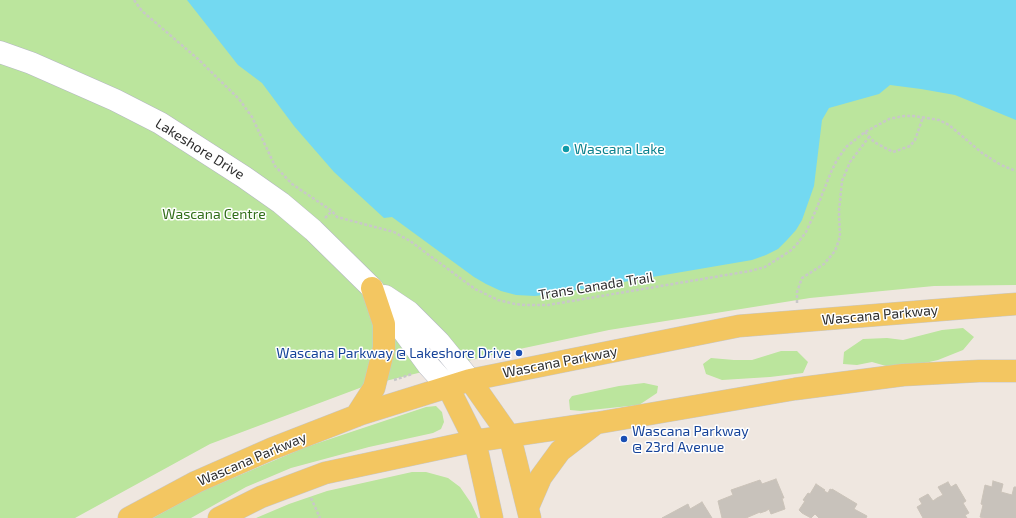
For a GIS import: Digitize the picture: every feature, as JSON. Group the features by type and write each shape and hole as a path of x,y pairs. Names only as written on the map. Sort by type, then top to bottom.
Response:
{"main road":[{"path":"356,416 374,388 384,348 384,324 372,288"},
{"name":"Wascana Parkway","path":"129,518 196,482 271,448 356,416 470,380 739,326 1016,304"},
{"path":"219,518 261,497 325,473 475,441 510,437 795,390 903,375 1016,371"},
{"path":"470,380 510,437 529,513"},
{"path":"448,387 475,441 492,518"},
{"path":"529,513 541,477 560,451 597,423"}],"street":[{"name":"Lakeshore Drive","path":"0,52 38,66 115,100 160,123 244,177 280,203 313,230 372,288 428,366 448,387"},
{"name":"Lakeshore Drive","path":"372,288 409,312 439,342 470,380"}],"path":[{"name":"Trans Canada Trail","path":"134,0 142,11 198,58 239,99 252,117 275,166 292,184 337,216 394,232 410,241 475,289 498,300 515,304 548,305 750,271 765,266 790,251 797,244 811,224 825,186 837,160 846,147 865,132 889,119 904,116 923,116 939,120 949,125 982,153 1016,171"},
{"path":"865,132 874,142 893,152 910,146 915,140 923,116"},
{"path":"798,321 797,299 802,278 824,264 835,251 840,238 839,211 842,181 850,162 869,137"},
{"path":"387,382 415,374"},
{"path":"302,482 320,518"}],"green space":[{"name":"Wascana Centre","path":"0,0 1016,0 1016,285 934,286 810,298 609,330 496,354 365,386 210,444 75,518 0,518"},
{"path":"963,328 974,337 963,350 938,360 907,367 886,366 872,362 857,365 843,364 844,352 863,339 887,338 903,340 942,330"},
{"path":"781,351 797,351 808,362 803,373 722,380 706,374 703,364 711,358 752,360"},
{"path":"644,383 658,386 657,393 639,405 581,411 570,410 569,400 572,396 619,386"},
{"path":"436,406 442,412 444,422 441,429 433,433 369,447 291,468 246,487 191,518 153,518 200,492 306,447 426,407"},
{"path":"412,472 426,472 448,478 460,487 471,503 478,518 256,518 289,504 327,491"}],"water":[{"name":"Wascana Lake","path":"187,0 1016,0 1016,120 955,95 890,85 879,94 829,108 822,120 814,186 802,220 796,230 778,249 752,260 559,293 535,296 516,295 501,291 474,277 392,217 384,218 334,172 294,126 262,83 238,65"}],"building":[{"path":"776,479 784,498 782,498 785,509 771,514 769,509 746,518 722,518 718,501 733,495 731,490 760,480 762,484"},
{"path":"993,481 1003,484 1001,492 1012,495 1014,487 1016,487 1016,518 980,517 985,485 992,487"},
{"path":"948,482 951,487 956,484 966,501 963,503 969,513 965,515 967,518 923,518 917,507 922,504 919,499 928,494 933,501 943,495 938,487"},
{"path":"816,484 828,493 830,489 832,489 857,504 854,509 867,516 866,518 819,518 815,514 811,518 802,513 799,510 805,501 803,500 808,493 810,494"},
{"path":"702,502 712,518 662,518 688,504 690,509"}],"place":[{"name":"Wascana Lake","path":"566,149"},
{"name":"Wascana Parkway @ Lakeshore Drive","path":"519,353"},
{"name":"Wascana Parkway @ 23rd Avenue","path":"624,439"}]}
